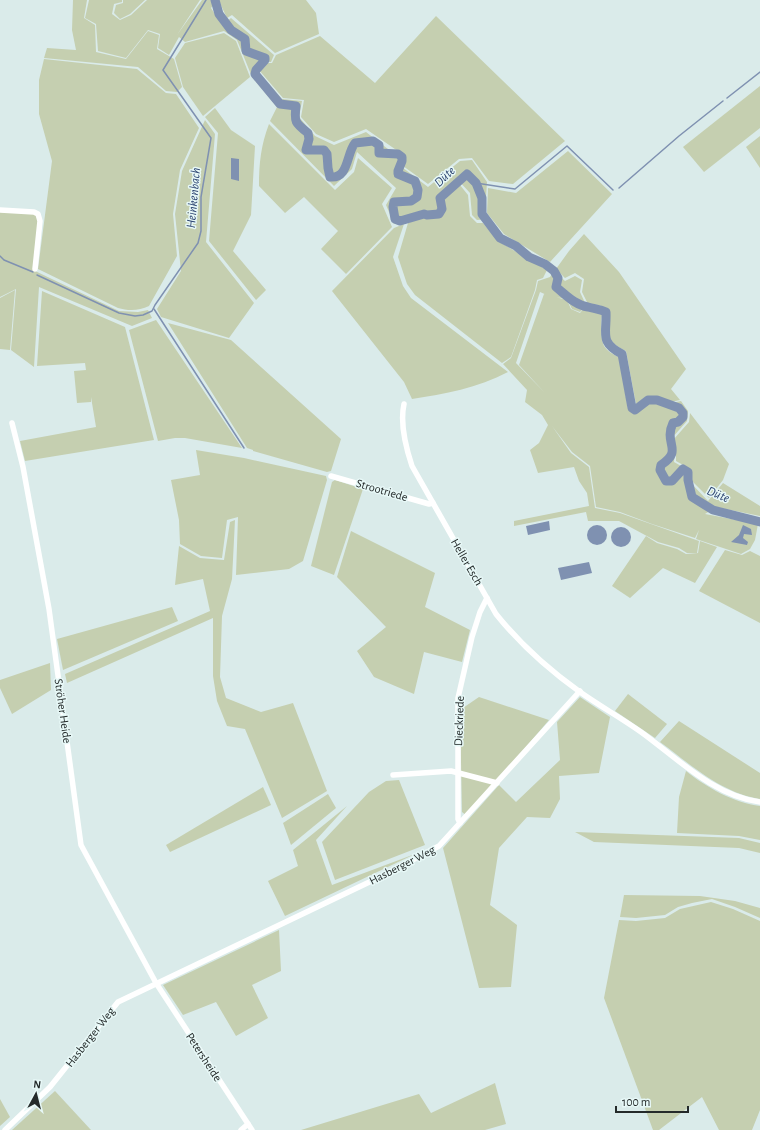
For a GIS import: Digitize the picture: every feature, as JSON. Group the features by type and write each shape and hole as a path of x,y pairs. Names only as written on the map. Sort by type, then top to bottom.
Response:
{"street":[{"path":"0,210 34,212 38,214 40,221 35,269"},
{"name":"Heller Esch","path":"404,404 403,415 407,451 412,466 496,614 510,631 536,656 580,692"},
{"name":"Ströher Heide","path":"12,424 23,467 49,609 81,845 156,983"},
{"name":"Strootriede","path":"331,476 429,504 434,503"},
{"name":"Dieckriede","path":"460,823 458,819 458,698 472,637 480,612 487,598"},
{"path":"580,692 642,733 703,780 734,795 760,802"},
{"name":"Hasberger Weg","path":"4,1130 50,1087 118,1002 382,876 439,846 580,692"},
{"path":"393,775 451,771 497,783"},
{"name":"Petersheide","path":"156,983 252,1130"},
{"path":"241,1130 248,1124"}],"green space":[{"path":"73,0 87,0 84,18 95,25 96,52 126,59 148,31 159,35 157,49 174,59 182,87 177,92 166,91 138,67 44,58 47,48 76,50 72,30"},
{"path":"89,0 122,0 122,2 114,4 112,14 120,20 131,15 147,0 200,0 177,35 202,0 217,0 211,8 222,25 231,18 274,55 271,62 261,61 255,68 282,99 302,101 299,117 315,136 334,145 366,132 397,156 400,160 398,164 428,187 460,161 472,160 487,182 485,214 489,219 477,220 472,215 470,193 458,180 438,197 440,208 437,212 429,213 424,210 401,218 394,224 386,205 396,188 357,152 352,169 334,186 270,121 277,107 252,77 237,40 224,31 185,42 179,37 169,55 158,48 160,34 148,30 126,58 98,51 96,24 85,18"},
{"path":"123,0 145,0 130,14 120,19 114,13 116,5 123,3"},
{"path":"219,0 306,0 316,13 319,34 275,53 232,15 227,18"},
{"path":"436,16 565,141 513,184 489,181 472,158 459,159 428,184 403,166 405,156 366,129 334,142 316,134 301,117 304,100 283,98 259,70 266,63 272,63 276,55 320,36 375,83"},
{"path":"224,33 236,41 250,77 203,116 183,87 175,58 185,43"},
{"path":"44,59 137,69 166,93 176,94 199,128 180,170 173,214 177,256 149,306 145,308 126,310 118,308 38,269 52,161 39,114 39,80"},
{"path":"760,86 760,128 704,172 683,147"},
{"path":"215,108 231,130 255,146 251,215 233,251 266,290 256,300 209,241 218,133 205,117"},
{"path":"205,120 215,134 206,242 254,303 229,338 161,317 157,309 181,271 175,214 182,171"},
{"path":"269,124 335,190 354,172 358,158 392,188 382,204 392,227 346,274 321,249 338,231 304,197 285,213 259,186 261,154"},
{"path":"760,136 760,168 746,147"},
{"path":"568,151 612,194 550,262 504,234 487,213 488,188 516,193"},
{"path":"460,185 468,195 470,216 477,223 483,223 498,241 547,270 543,278 537,280 535,290 511,357 502,363 415,295 407,284 398,257 408,223 423,217 441,217 445,210 443,199"},
{"path":"0,212 34,213 37,216 38,221 33,270 119,311 138,312 148,310 152,318 132,326 39,287 34,367 11,350 16,289 0,297"},
{"path":"404,224 393,257 403,286 411,298 508,372 497,378 473,386 412,399 404,382 332,291 394,228"},
{"path":"584,234 619,272 686,369 671,389 680,400 671,402 658,396 647,396 636,404 626,351 618,347 610,339 610,310 599,305 588,304 582,292 584,279 575,273 565,278 556,269"},
{"path":"554,271 565,281 575,276 582,280 580,292 586,305 580,312 572,309 567,299 556,297 567,300 571,309 580,313 583,309 597,310 602,314 601,330 603,343 607,350 619,357 628,409 637,413 652,403 670,408 671,403 681,401 688,411 687,421 672,438 675,449 674,462 690,471 689,481 708,501 723,483 760,506 760,516 716,507 705,514 758,524 755,540 750,549 741,554 696,539 699,530 695,538 620,512 596,507 590,466 572,452 552,426 571,453 589,467 595,508 620,513 699,541 697,553 687,553 679,548 658,542 619,521 588,521 586,512 514,526 514,521 589,506 587,493 579,481 574,467 538,473 530,450 539,443 548,425 542,415 525,402 527,390 503,364 511,358 538,281 550,277","holes":["540,292 545,294 519,365 545,393 516,363"]},
{"path":"15,290 10,350 0,349 0,298"},
{"path":"42,291 125,327 154,440 25,461 20,441 96,427 91,397 91,402 77,403 74,371 86,370 85,363 37,366"},
{"path":"156,320 242,448 185,438 158,441 129,330"},
{"path":"168,323 231,340 341,439 331,471 327,472 247,448"},
{"path":"690,413 729,464 723,480 709,498 691,480 692,470 676,461 674,439 689,422"},
{"path":"196,450 244,458 326,476 327,480 303,561 289,569 236,575 238,517 227,520 222,558 201,556 180,544 179,520 171,480 200,475"},
{"path":"335,480 363,489 334,575 311,566 332,482"},
{"path":"235,520 232,579 222,616 220,677 226,698 261,712 293,703 327,791 282,818 245,729 227,726 217,701 213,676 213,618 67,683 65,674 210,611 203,579 175,585 179,546 200,558 224,560 230,522"},
{"path":"351,531 435,573 425,607 470,630 462,662 424,652 414,694 374,677 357,651 386,627 337,577"},
{"path":"646,536 657,543 677,549 686,554 698,553 700,541 717,547 695,583 663,568 630,598 612,586"},
{"path":"725,550 742,555 750,551 760,556 760,623 699,591"},
{"path":"172,607 178,621 63,670 57,639"},
{"path":"50,663 51,690 12,714 0,688 0,680"},
{"path":"628,694 667,724 655,738 615,711"},
{"path":"479,697 549,720 467,816 462,812 460,710"},
{"path":"580,697 610,717 599,773 559,776 560,799 550,818 527,817 499,848 490,905 517,925 511,987 479,988 443,848 499,785 516,802 560,760 557,722"},
{"path":"679,721 760,773 760,799 732,791 719,784 660,742"},
{"path":"686,771 702,783 730,798 740,802 760,806 760,840 739,836 677,833 679,797"},
{"path":"399,780 425,845 335,880 322,842 369,792 386,781"},
{"path":"263,787 271,805 170,852 166,845"},
{"path":"328,794 336,808 291,845 283,823"},
{"path":"347,806 316,840 332,885 415,854 285,916 268,881 298,866 293,850"},
{"path":"575,832 739,838 760,843 760,853 739,848 594,842"},
{"path":"624,895 700,896 735,901 760,908 760,918 712,899 678,907 665,915 636,918 620,917"},
{"path":"711,902 733,909 760,921 760,1110 752,1130 719,1130 702,1097 659,1130 653,1130 604,998 619,920 636,921 665,918 680,909"},
{"path":"279,930 281,971 252,985 268,1018 236,1036 216,1002 183,1015 163,985"},
{"path":"495,1083 506,1124 485,1130 301,1130 419,1094 431,1113"},
{"path":"55,1091 91,1130 12,1130"},
{"path":"0,1099 10,1117 0,1126"}],"water":[{"path":"231,158 239,159 239,181 231,179"},
{"path":"549,521 550,530 528,535 526,526"},
{"path":"597,525 604,528 607,535 604,542 597,545 590,542 587,535 590,528"},
{"path":"743,525 751,529 752,535 744,534 743,538 748,542 747,545 731,542 739,535"},
{"path":"621,527 628,530 631,537 628,544 621,547 614,544 611,537 614,530"},
{"path":"589,562 592,573 561,580 558,568"}],"waterway":[{"name":"Heinkenbach","path":"37,275 119,313 135,316 143,315 152,311 198,243 201,231 201,197 211,138 163,70 206,0"},
{"name":"Düte","path":"215,0 219,14 231,30 245,39 246,51 265,58 256,70 255,74 280,104 296,106 296,122 308,133 309,139 306,150 324,150 327,154 330,177 336,177 344,170 355,143 373,141 379,145 379,153 398,154 402,157 398,174 415,181 418,190 417,197 411,201 394,202 393,207 395,219 400,221 424,214 439,214 442,209 440,198 467,174 476,183 482,198 482,214 500,238 516,246 529,257 545,264 554,271 558,278 556,287 571,299 583,306 606,312 605,332 607,341 615,350 622,354 632,408 635,410 648,400 657,400 679,408 683,413 683,417 678,422 673,423 670,436 672,451 671,455 668,460 661,465 660,470 666,481 672,481 683,469 688,472 688,480 692,497 713,510 760,522"},
{"path":"727,98 760,72"},
{"path":"619,188 679,136 723,101"},
{"path":"476,183 515,189 567,146 613,190"},
{"name":"Heinkenbach","path":"0,256 4,260 33,272"},
{"path":"154,309 244,448"}]}
